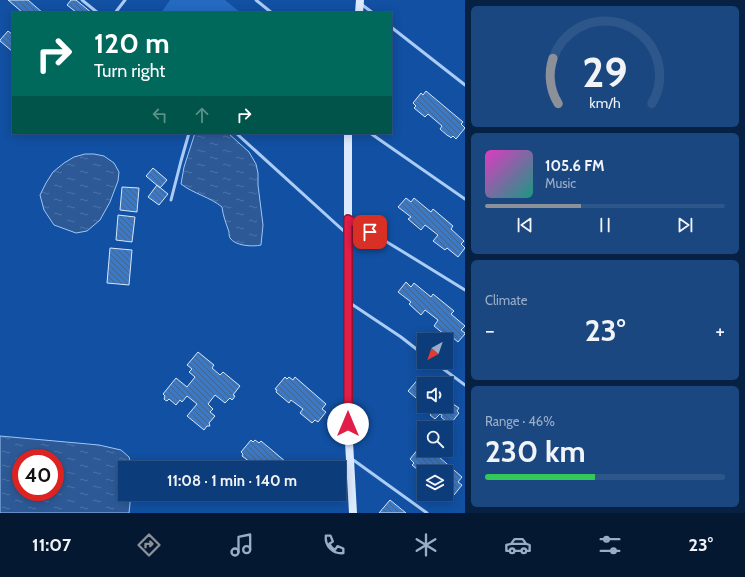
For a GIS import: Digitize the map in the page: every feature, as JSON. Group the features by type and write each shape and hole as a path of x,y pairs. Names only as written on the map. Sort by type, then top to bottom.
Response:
{"street":[{"path":"358,12 360,1"},
{"path":"348,134 348,424 353,513"}],"lane":[{"path":"82,0 97,12"},
{"path":"116,12 125,0"},
{"path":"256,0 271,12"},
{"path":"360,1 372,12"},
{"path":"392,28 465,85"},
{"path":"172,200 189,134"},
{"path":"237,134 348,234"},
{"path":"371,134 465,200"},
{"path":"348,219 465,290"},
{"path":"348,302 417,350"},
{"path":"443,369 465,385"},
{"path":"350,458 427,513"}],"shaded area":[{"path":"170,0 225,0 240,12 162,12"}],"water":[{"path":"195,134 229,134 249,152 256,164 258,173 263,225 261,245 244,245 232,241 229,236 222,207 181,184 184,167"},
{"path":"85,154 104,156 114,163 119,172 118,181 110,202 100,220 87,231 76,233 54,225 44,210 40,195 53,172 74,157"},
{"path":"0,436 99,445 121,450 129,457 130,461 118,461 118,501 130,501 129,513 0,513"}],"building":[{"path":"8,0 28,0 42,12 22,12"},
{"path":"71,0 76,0 91,12 76,12 67,5"},
{"path":"8,31 12,34 12,51 0,41"},
{"path":"426,91 463,122 461,124 465,128 456,139 453,136 451,138 440,129 442,126 428,114 425,117 414,108 416,106 413,103 421,93 423,95"},
{"path":"153,168 167,180 160,188 146,176"},
{"path":"157,185 168,194 159,205 148,197"},
{"path":"122,187 139,188 137,212 120,210"},
{"path":"406,198 411,202 414,198 431,212 433,209 453,226 451,229 464,241 461,244 465,248 458,257 447,248 445,250 433,241 438,235 425,225 421,230 408,219 411,217 398,207"},
{"path":"118,215 135,217 132,242 116,240"},
{"path":"110,248 132,250 129,285 107,283"},
{"path":"406,282 411,287 414,283 431,297 433,294 454,311 451,314 465,326 461,330 465,334 458,342 453,338 453,333 443,333 434,326 438,320 425,310 421,315 409,304 411,302 398,292"},
{"path":"198,352 214,365 212,368 220,375 223,372 240,386 233,395 235,396 233,399 232,400 230,398 225,403 215,395 208,404 213,409 210,412 215,416 209,423 210,426 207,426 204,430 187,416 197,404 187,396 182,402 180,400 176,405 169,399 167,401 165,400 165,396 163,394 176,378 187,387 195,377 189,372 192,369 187,365"},
{"path":"285,377 287,379 289,377 293,380 295,377 326,404 322,409 326,412 318,422 315,420 312,423 300,413 303,409 291,400 289,403 276,392 277,390 275,389"},
{"path":"417,380 416,398 408,391"},
{"path":"453,404 459,408 457,411 459,413 453,421 446,421 440,414 435,419 430,415 432,413 453,413"},
{"path":"251,440 253,442 255,440 259,443 261,441 285,461 248,461 242,456 243,454 241,452"},
{"path":"417,450 417,457 439,457 448,465 417,465 417,469 412,465 414,463 410,459"},
{"path":"453,469 462,477 458,482 462,485 454,495"},
{"path":"390,500 406,513 379,513"}],"route":[{"path":"348,424 348,219 370,232"}]}
